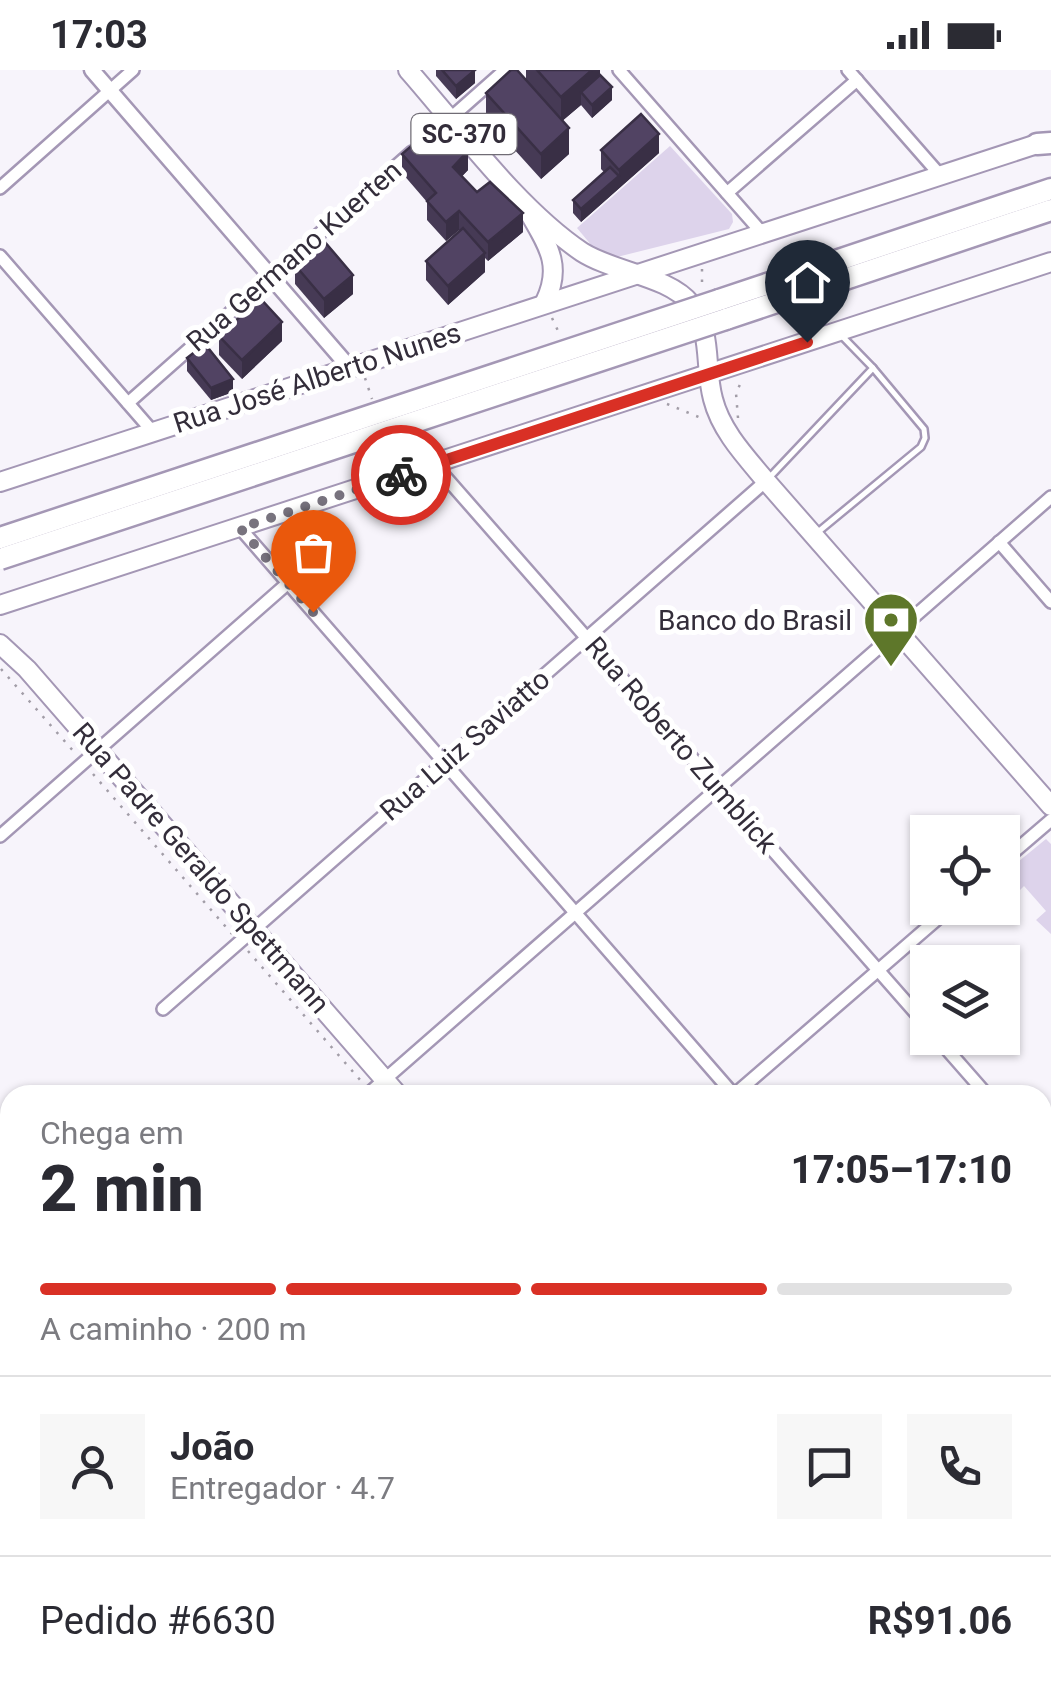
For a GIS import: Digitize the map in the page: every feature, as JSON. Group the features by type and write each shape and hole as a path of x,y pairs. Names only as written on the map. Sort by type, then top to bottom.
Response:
{"highway":[{"path":"0,559 722,309 1051,189"},
{"path":"0,538 722,309 1051,210"}],"main road":[{"name":"SC-370","path":"408,70 520,198 582,252 634,274"},
{"name":"Rua José Alberto Nunes","path":"0,482 1044,143"},
{"name":"SC-370","path":"520,198 550,254 554,272 546,302"},
{"path":"0,605 1051,262"},
{"path":"634,274 661,283 688,300 706,333 713,398 728,431 766,481 1051,806"},
{"path":"728,431 723,390 735,366"},
{"name":"Rua Padre Geraldo Spettmann","path":"0,644 98,750 371,1085"}],"street":[{"path":"92,70 349,367"},
{"path":"0,188 133,70"},
{"path":"432,134 505,70"},
{"path":"619,70 762,234"},
{"path":"727,193 853,75 940,175"},
{"name":"Rua Germano Kuerten","path":"128,403 418,147"},
{"path":"0,256 153,432"},
{"name":"Rua Roberto Zumblick","path":"434,464 910,1006"},
{"name":"Rua Luiz Saviatto","path":"164,1010 766,481"},
{"path":"379,1085 1051,497"},
{"path":"240,528 725,1085"},
{"path":"999,542 1051,602"},
{"path":"0,836 288,583"},
{"path":"1020,847 1051,820"},
{"path":"746,1085 930,925"},
{"path":"951,1055 978,1085"}],"lane":[{"path":"814,535 921,447 926,438 924,429 838,332"},
{"path":"766,481 873,368"}],"path":[{"path":"641,396 728,431"},
{"path":"0,668 247,936 371,1085"}],"shaded area":[{"path":"670,146 732,214 729,229 609,259 597,252 577,228"},
{"path":"1046,839 1051,844 1051,934 1036,920 1046,911 1024,886 1020,890 1020,860"}],"building":[{"path":"442,70 475,70 456,86"},
{"path":"511,70 517,70 569,128 541,154 486,93"},
{"path":"537,70 592,70 561,97"},
{"path":"600,75 612,87 592,105 581,92"},
{"path":"641,114 659,134 619,170 601,150"},
{"path":"440,121 468,151 453,167 477,192 490,182 523,213 488,242 459,211 446,222 427,201 436,193 402,154"},
{"path":"610,167 619,176 581,209 573,200"},
{"path":"463,228 485,253 448,286 426,261"},
{"path":"324,241 353,275 324,299 295,265"},
{"path":"260,298 282,322 242,360 219,336"},
{"path":"205,344 233,379 211,388 187,358"}],"way so far":[{"path":"313,612 240,528 401,475"}],"place":[{"name":"Banco do Brasil","path":"891,669"}],"route":[{"path":"401,475 807,342"}]}
